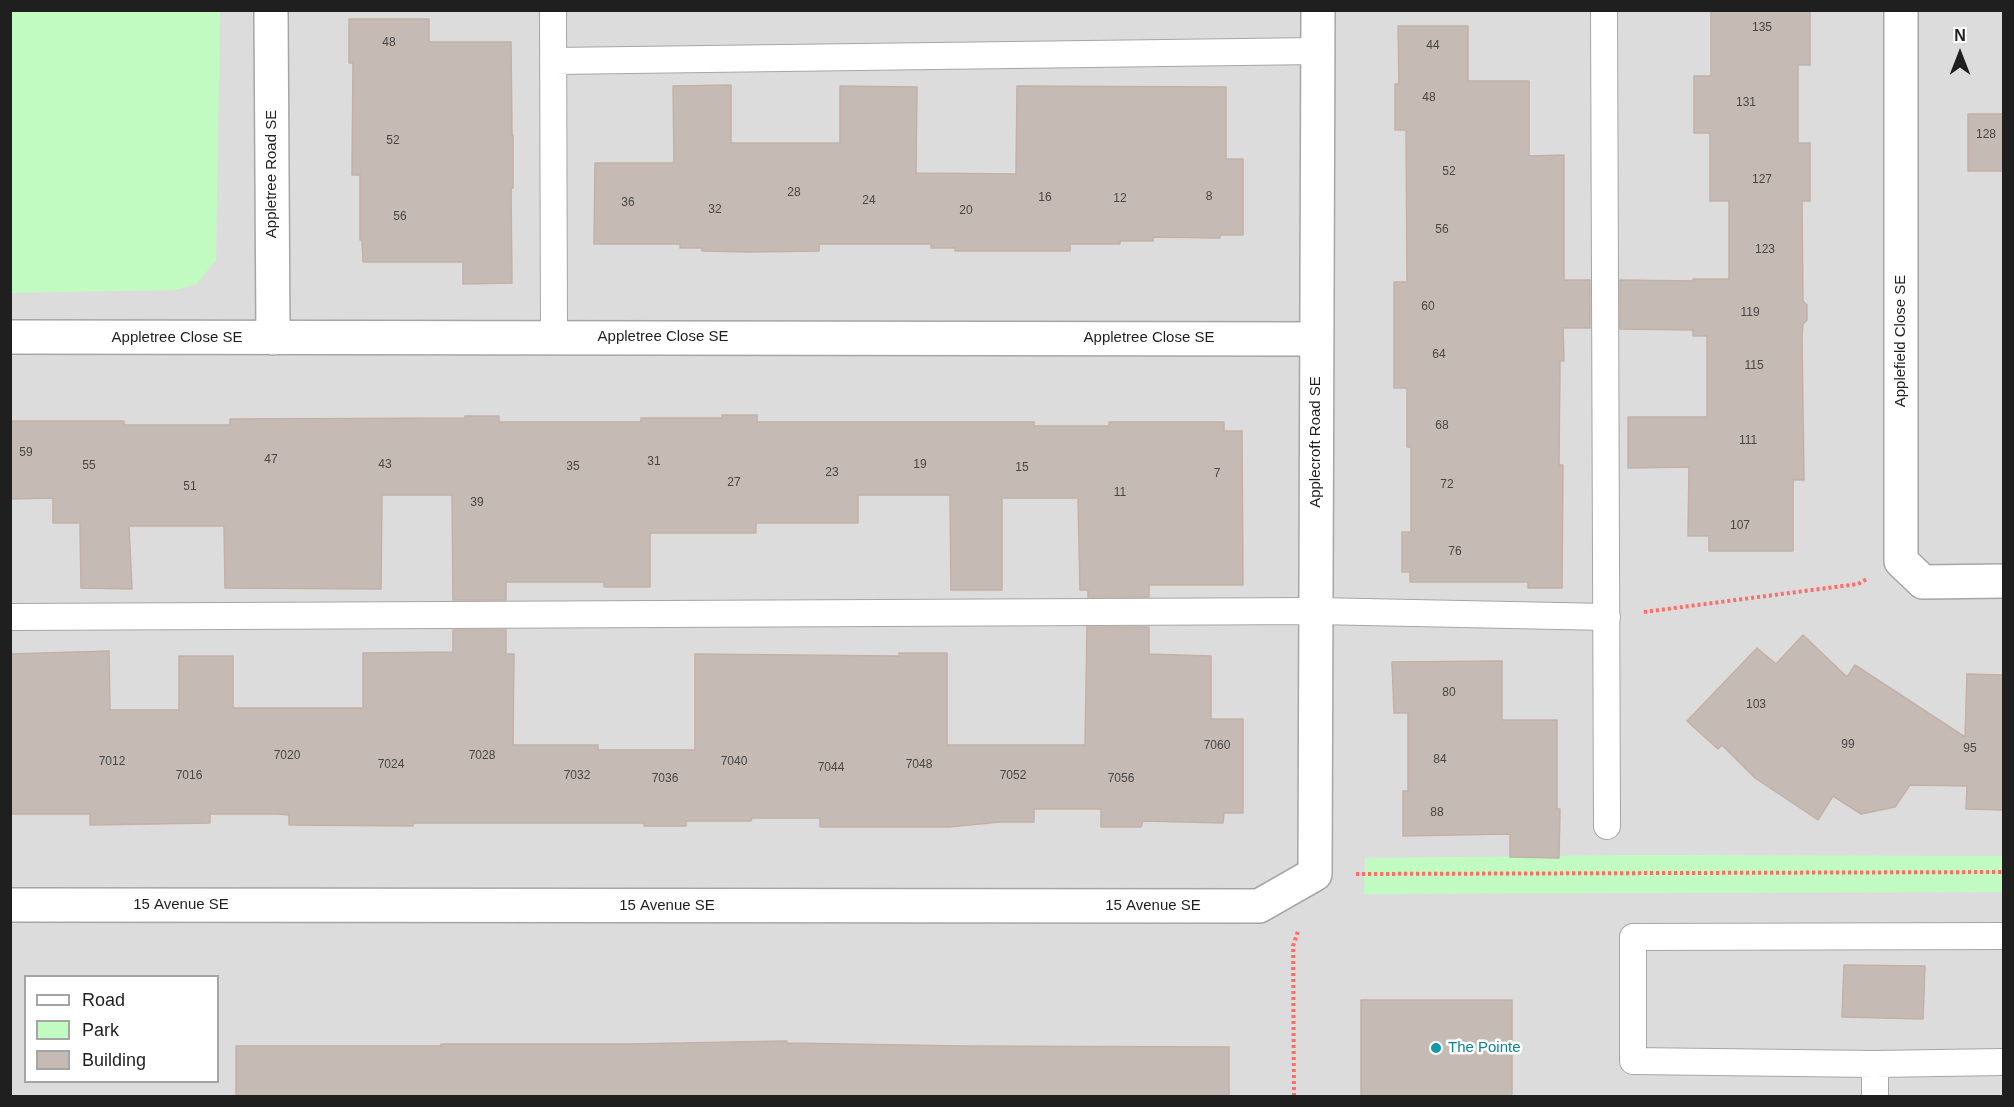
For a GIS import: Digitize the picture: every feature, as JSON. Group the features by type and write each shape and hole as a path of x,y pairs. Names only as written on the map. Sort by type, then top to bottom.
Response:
{"street":[{"name":"Appletree Road SE","path":"271,10 273,338"},
{"name":"Applecroft Road SE","path":"1315,874 1318,10"},
{"name":"Applefield Close SE","path":"1901,10 1901,561"},
{"name":"Appletree Close SE","path":"10,337 1316,339"},
{"path":"1901,561 1923,582 2004,581"},
{"name":"15 Avenue SE","path":"10,905 1259,906 1315,874"}],"lane":[{"path":"553,10 554,337"},
{"path":"1604,10 1607,826"},
{"path":"554,61 1317,51"},
{"path":"10,617 1316,611 1607,617"},
{"path":"2004,936 1633,937 1633,1061 1875,1064 2004,1062"},
{"path":"1875,1064 1875,1096"}],"path":[{"path":"1607,617 1858,584 1901,561"},
{"path":"1294,1096 1293,946 1315,874 2004,872"}],"shaded area":[{"path":"10,11 2003,11 2003,1096 11,1096"}],"green space":[{"path":"10,11 220,11 216,260 197,284 175,290 11,293"},
{"path":"1632,855 2003,856 2003,892 1364,894 1365,858"}],"building":[{"path":"1711,10 1810,10 1810,65 1798,65 1798,143 1810,143 1810,201 1802,201 1803,301 1807,305 1807,320 1803,324 1802,337 1804,480 1793,480 1793,551 1709,551 1709,536 1688,536 1689,467 1628,468 1628,417 1707,417 1707,336 1693,336 1693,330 1620,329 1620,280 1729,279 1729,201 1710,201 1710,133 1694,133 1694,76 1711,76"},
{"path":"349,19 429,19 429,42 511,42 512,283 463,284 463,262 363,262 362,240 360,240 360,175 352,175 353,63 349,63"},
{"path":"1398,26 1468,26 1468,81 1529,81 1529,156 1564,155 1564,280 1590,280 1590,328 1563,328 1564,361 1560,361 1559,465 1563,465 1562,588 1528,588 1528,582 1410,582 1410,572 1402,572 1402,532 1411,532 1411,447 1407,447 1407,388 1394,388 1394,282 1407,282 1406,130 1395,130 1395,84 1399,84"},
{"path":"731,85 731,143 840,143 840,86 917,87 916,173 1016,174 1017,86 1226,87 1226,159 1243,159 1243,235 1220,235 1220,238 1153,237 1153,241 1120,241 1120,244 1070,244 1070,251 955,251 955,248 931,248 931,244 819,244 819,251 749,252 702,251 702,248 680,248 680,244 594,244 595,163 674,163 673,86"},
{"path":"1968,114 2004,114 2004,171 1968,171"},
{"path":"722,415 757,415 757,422 1034,422 1034,426 1109,426 1109,422 1224,422 1224,431 1242,431 1243,585 1149,585 1149,597 1088,597 1088,590 1080,590 1078,498 1002,498 1002,590 951,590 950,495 858,495 858,523 756,523 756,533 650,533 650,587 604,587 604,582 506,582 506,600 453,600 452,495 382,495 381,589 225,588 224,526 129,526 132,589 81,588 80,523 53,523 53,498 10,499 10,421 124,421 124,425 230,425 230,419 499,416 499,422 641,422 641,418 722,418"},
{"path":"1087,627 1149,627 1149,654 1211,656 1211,719 1243,719 1243,813 1224,813 1223,823 1143,821 1141,827 1101,827 1101,809 1034,809 1034,822 1000,822 949,827 820,827 820,818 686,821 686,826 644,826 644,823 289,825 289,815 278,814 210,814 210,823 90,825 90,814 10,814 10,654 109,651 110,710 179,710 179,656 233,656 233,708 363,708 363,653 453,652 453,630 506,630 506,654 514,654 513,745 598,745 598,750 695,750 695,654 899,656 899,653 947,653 947,745 1085,745"},
{"path":"1803,635 1847,677 1855,665 1965,737 1967,674 2004,675 2004,810 1966,809 1967,786 1910,785 1895,807 1861,814 1833,796 1818,820 1755,778 1722,745 1718,749 1687,721 1757,648 1776,664"},
{"path":"1502,661 1502,720 1557,720 1559,858 1510,857 1510,834 1403,836 1403,791 1408,791 1408,713 1394,713 1392,662"},
{"path":"1844,965 1925,966 1923,1019 1842,1017"},
{"name":"The Pointe","path":"1361,1000 1512,1000 1512,1096 1361,1096"},
{"path":"787,1041 787,1043 965,1046 1229,1047 1229,1096 236,1096 236,1046 441,1046 441,1044"}],"place":[{"name":"The Pointe","path":"1436,1048"}]}
